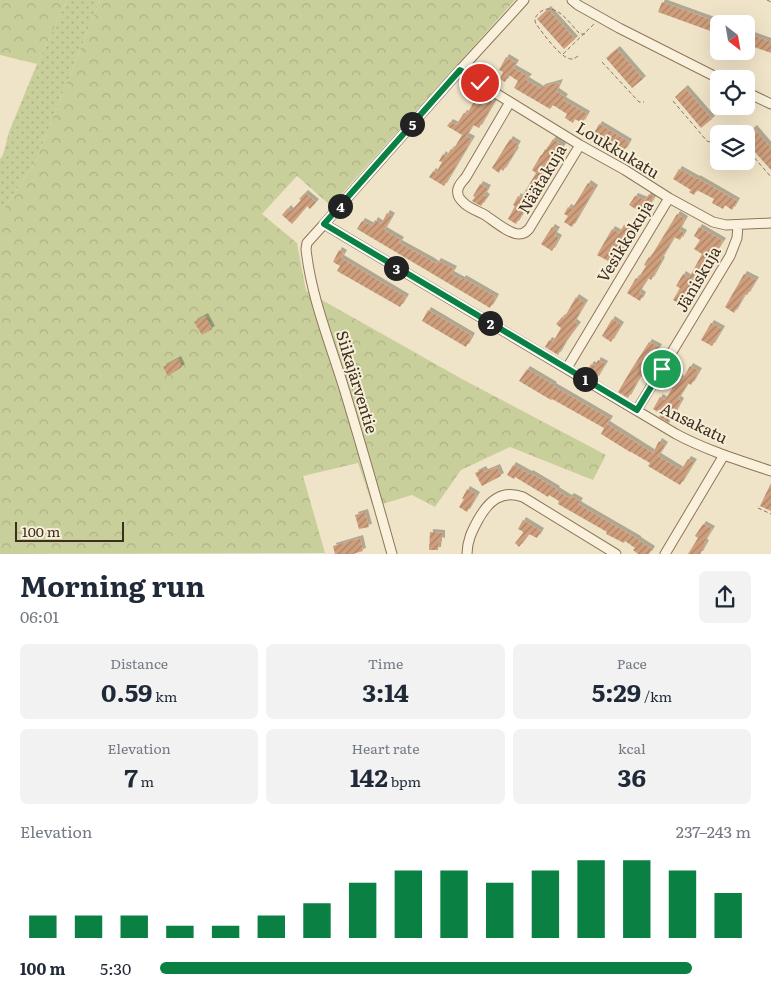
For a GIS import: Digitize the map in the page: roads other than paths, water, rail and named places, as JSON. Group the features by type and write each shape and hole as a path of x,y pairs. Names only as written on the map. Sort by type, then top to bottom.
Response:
{"street":[{"name":"Siikajärventie","path":"392,554 309,274 307,243 524,0"},
{"path":"572,0 633,36 710,74"},
{"name":"Loukkukatu","path":"460,70 580,145 625,170 669,198 714,222 726,225 771,223"},
{"path":"755,96 771,104"},
{"name":"Näätakuja","path":"510,102 457,191 458,196 464,203 511,232 522,234 529,228 580,145"},
{"name":"Vesikkokuja","path":"567,368 669,198"},
{"name":"Ansakatu","path":"324,224 694,444 771,471"},
{"name":"Jäniskuja","path":"637,410 730,256 737,238 738,225"},
{"path":"665,554 724,455"},
{"path":"467,554 471,532 487,505 498,497 510,495 523,497 616,554"}]}
